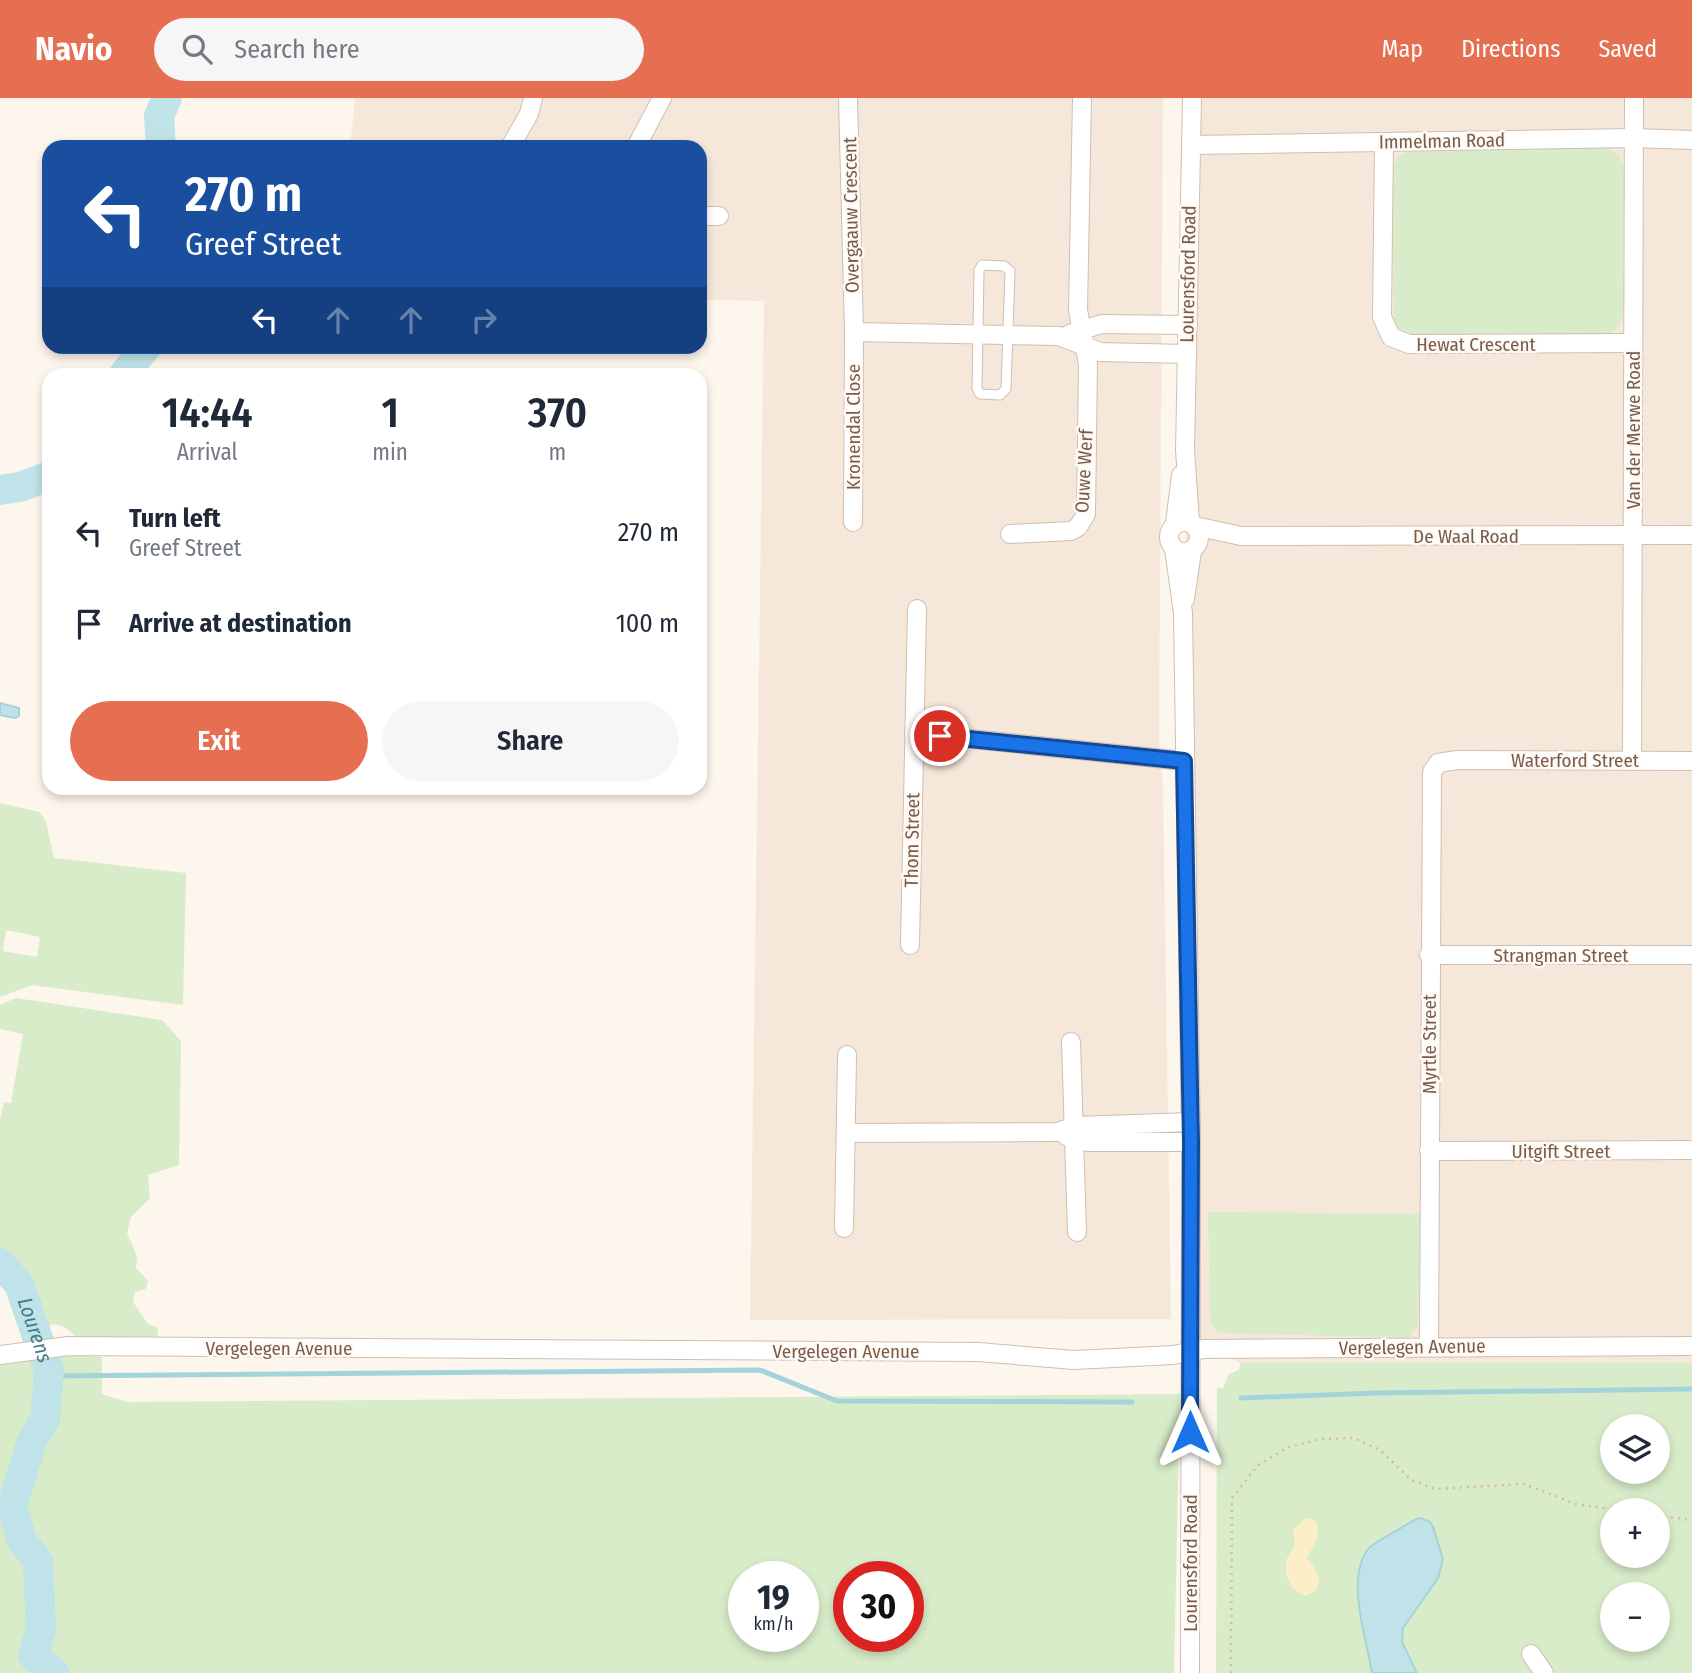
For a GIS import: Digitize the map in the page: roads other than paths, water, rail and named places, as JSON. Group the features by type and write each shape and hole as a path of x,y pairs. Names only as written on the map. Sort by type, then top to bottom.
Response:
{"street":[{"path":"514,140 529,114 533,98"},
{"path":"640,140 662,98"},
{"name":"Overgaauw Crescent","path":"848,98 854,332"},
{"path":"1082,98 1078,310 1082,338"},
{"name":"Lourensford Road","path":"1187,524 1185,450 1192,98"},
{"name":"Van der Merwe Road","path":"1632,761 1634,98"},
{"name":"Immelman Road","path":"1191,145 1634,138 1692,140"},
{"name":"Hewat Crescent","path":"1384,142 1382,317 1391,337 1409,344 1633,343"},
{"path":"707,216 719,216"},
{"path":"1082,338 1102,324 1188,325"},
{"path":"854,332 1059,336 1082,338 1100,352 1187,354"},
{"name":"Kronendal Close","path":"853,522 854,332"},
{"name":"Ouwe Werf","path":"1010,534 1071,531 1078,527 1086,514 1088,364 1082,338"},
{"path":"1187,524 1200,535 1195,548 1183,553 1174,549 1169,541 1169,531 1187,524"},
{"name":"De Waal Road","path":"1187,524 1241,536 1692,535"},
{"name":"De Waal Road","path":"1195,548 1241,536"},
{"name":"Lourensford Road","path":"1183,614 1195,548"},
{"name":"Lourensford Road","path":"1174,549 1183,614 1191,1122 1190,1673"},
{"name":"Thom Street","path":"910,945 917,609"},
{"path":"914,733 1184,761"},
{"name":"Waterford Street","path":"1457,760 1692,761"},
{"name":"Myrtle Street","path":"1429,1346 1429,785 1438,763 1457,760"},
{"name":"Strangman Street","path":"1429,956 1692,955"},
{"path":"1071,1042 1076,1133 1077,1232"},
{"path":"844,1228 847,1055"},
{"path":"1076,1133 1191,1122"},
{"path":"847,1133 1057,1132 1191,1142"},
{"name":"Uitgift Street","path":"1429,1151 1692,1150"},
{"name":"Vergelegen Avenue","path":"0,1355 68,1346 978,1352 1074,1360 1173,1356 1190,1351 1429,1346 1692,1346"},
{"path":"1531,1654 1545,1673"}],"lane":[{"path":"984,265 1004,266 1010,271 1009,334 1006,389 1000,395 978,392 979,270 984,265"}],"water":[{"path":"0,703 19,708 19,716 15,718 0,715"},
{"path":"1419,1518 1429,1521 1433,1527 1443,1559 1438,1578 1403,1628 1402,1642 1417,1673 1372,1673 1359,1610 1358,1576 1361,1562 1371,1546"}],"waterway":[{"name":"Lourens","path":"161,140 159,116 167,98"},
{"name":"Lourens","path":"129,368 140,354"},
{"name":"Lourens","path":"0,490 20,487 42,479"},
{"name":"Lourens","path":"0,1263 19,1284 49,1371 45,1419 32,1441 12,1506 22,1541 38,1561 41,1630 33,1655 54,1673"},
{"path":"49,1376 760,1370 837,1401 1132,1402"},
{"path":"1241,1398 1376,1393 1692,1389"}]}
